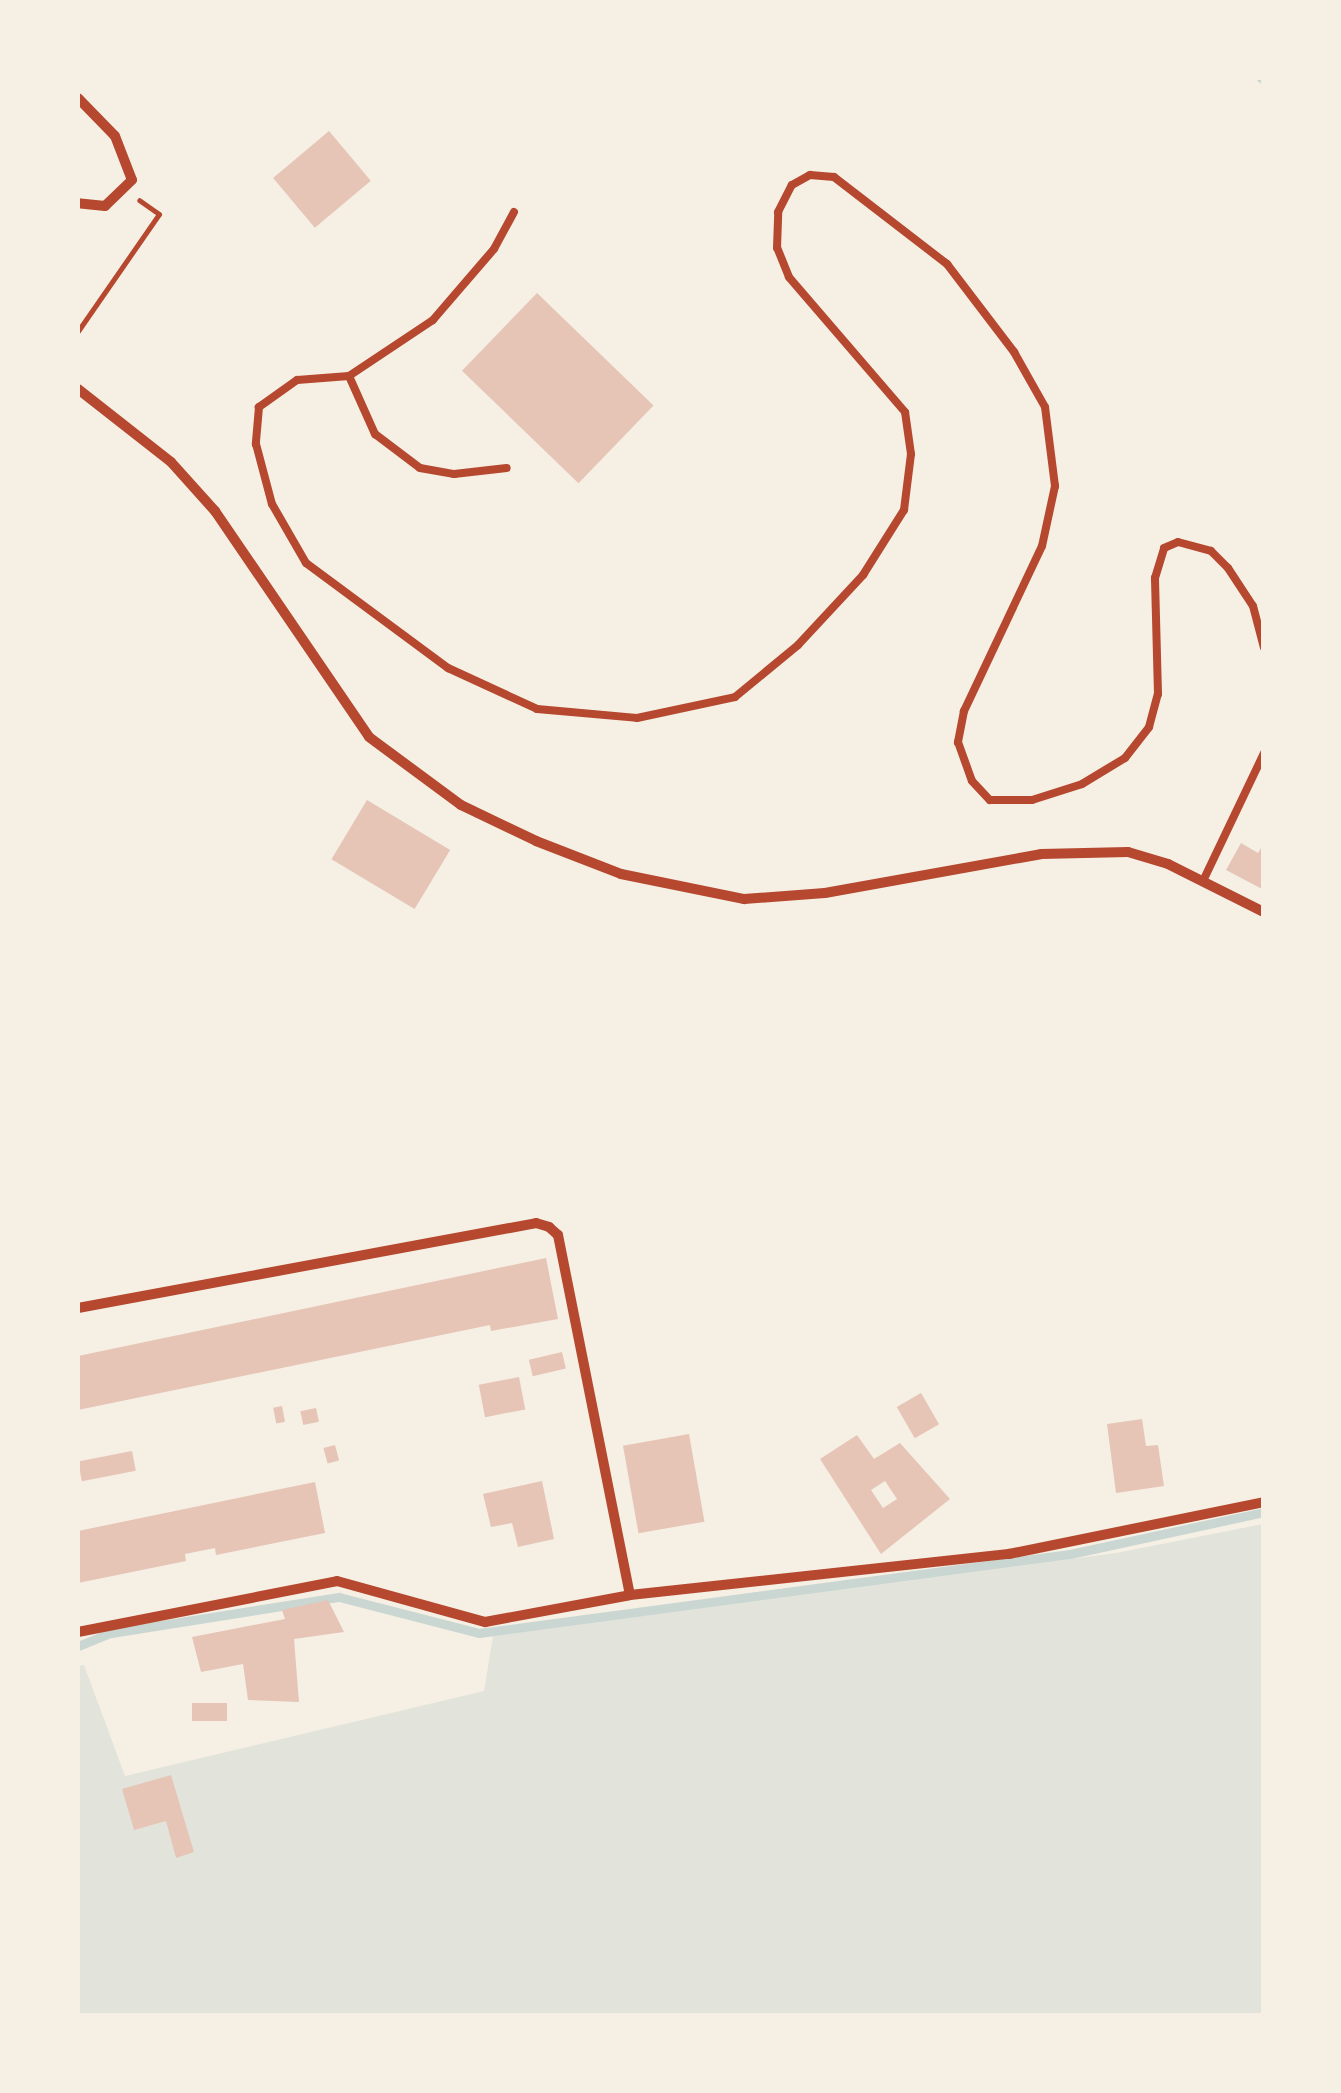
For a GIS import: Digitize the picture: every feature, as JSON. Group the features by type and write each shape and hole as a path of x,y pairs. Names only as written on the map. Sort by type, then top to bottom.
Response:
{"street":[{"path":"78,98 122,149 132,170 127,190 105,206 78,203"},
{"path":"78,389 171,462 215,512 369,737 461,805 536,841 622,874 727,898 825,894 1084,849 1149,857 1264,912"},
{"path":"78,1308 536,1223 558,1235 630,1595"},
{"path":"78,1632 337,1581 484,1622 630,1595 1010,1554 1264,1502"}],"lane":[{"path":"514,212 494,249 433,320 349,376 298,380 260,407 256,444 272,504 306,563 448,668 537,709 637,718 734,697 798,645 863,575 904,510 911,454 905,412 816,312 789,277 777,248 778,212 792,184 810,175 834,176 947,264 1014,352 1045,408 1054,486 1042,546 964,711 958,742 972,782 990,800 1032,800 1082,784 1125,758 1148,726 1158,694 1155,578 1164,548 1178,542 1211,551 1228,568 1253,606 1264,648"},
{"path":"349,376 375,434 420,468 454,474 506,468"},
{"path":"1203,881 1264,753"}],"path":[{"path":"78,331 159,214 127,190"}],"shaded area":[{"path":"1263,1524 1263,2015 78,2016 78,1666 84,1665 125,1776 484,1691 493,1636 1116,1553"}],"building":[{"path":"329,131 371,181 315,228 273,178"},
{"path":"537,293 654,406 579,483 462,371"},
{"path":"367,800 450,850 415,909 331,859"},
{"path":"1241,843 1258,853 1264,843 1264,890 1226,870"},
{"path":"546,1258 558,1319 491,1331 490,1325 78,1410 78,1356"},
{"path":"562,1352 566,1369 533,1376 529,1360"},
{"path":"519,1377 525,1409 485,1417 479,1385"},
{"path":"921,1393 939,1424 915,1438 897,1407"},
{"path":"282,1406 285,1422 276,1423 273,1408"},
{"path":"316,1408 319,1422 303,1425 300,1411"},
{"path":"1142,1419 1146,1446 1158,1445 1164,1486 1116,1493 1107,1424"},
{"path":"689,1434 704,1522 638,1533 623,1446"},
{"path":"857,1435 874,1459 900,1443 950,1499 881,1554 820,1459","holes":["885,1481 897,1499 883,1508 871,1490"]},
{"path":"335,1445 339,1460 328,1464 323,1448"},
{"path":"132,1451 136,1471 82,1481 78,1461"},
{"path":"542,1481 554,1539 518,1547 512,1523 491,1527 483,1494"},
{"path":"315,1482 325,1533 216,1555 215,1548 185,1554 186,1561 78,1583 78,1531"},
{"path":"328,1600 344,1632 294,1639 299,1702 248,1700 243,1664 201,1672 192,1637 285,1619 282,1610"},
{"path":"192,1703 227,1703 227,1721 192,1721"},
{"path":"171,1775 194,1852 176,1858 166,1821 134,1830 122,1789"}],"waterway":[{"path":"78,1646 111,1633 339,1597 479,1633 1070,1554 1264,1512"}]}
